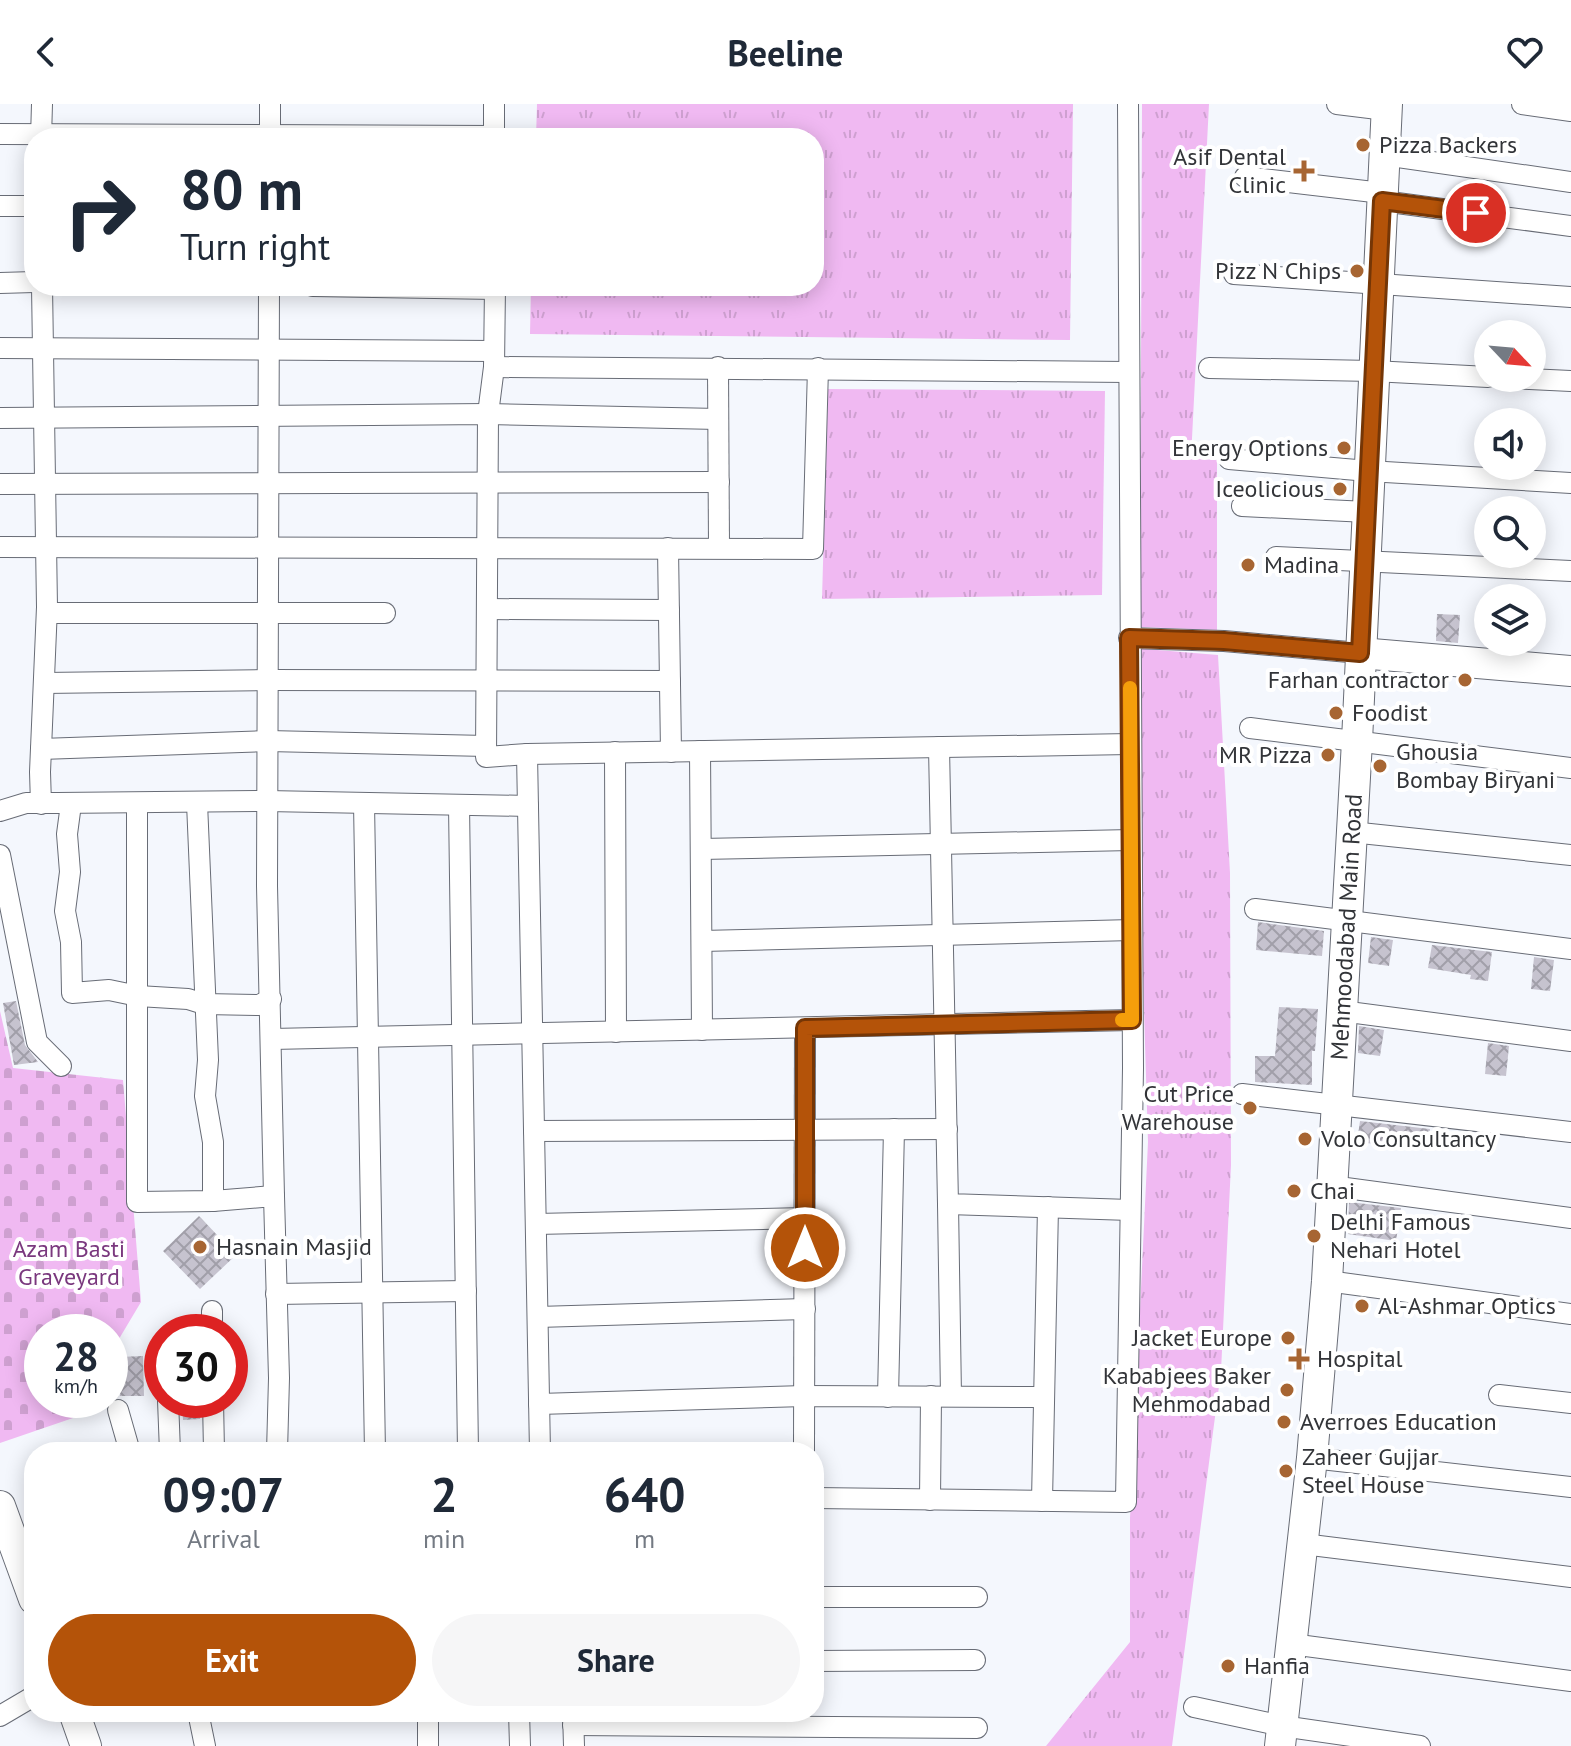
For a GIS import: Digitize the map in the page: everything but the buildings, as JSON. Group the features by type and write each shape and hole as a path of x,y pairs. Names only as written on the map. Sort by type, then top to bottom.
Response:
{"main road":[{"name":"Mehmoodabad Main Road","path":"1281,1736 1312,1458 1327,1281 1357,741 1386,107"},
{"path":"1360,653 1571,671"},
{"path":"0,1506 24,1572"},
{"path":"78,1722 86,1746"}],"street":[{"path":"41,128 42,104"},
{"path":"270,104 270,128"},
{"path":"494,104 494,128"},
{"path":"824,1498 1126,1502 1132,1020 1128,104"},
{"path":"1337,104 1386,107"},
{"path":"1522,104 1571,111"},
{"path":"0,134 24,135"},
{"path":"1384,155 1571,182"},
{"path":"1245,177 1571,226"},
{"path":"0,206 24,206"},
{"path":"1234,274 1571,297"},
{"path":"0,283 24,282"},
{"path":"41,804 47,613 42,296"},
{"path":"269,296 267,801 279,1378 277,1442"},
{"path":"495,296 494,359 488,414 486,757 1130,744"},
{"path":"0,348 269,349 718,367 1128,372"},
{"path":"718,367 719,548"},
{"path":"0,547 813,549 818,368"},
{"path":"1209,368 1474,376"},
{"path":"1546,380 1571,381"},
{"path":"0,418 488,414 718,419"},
{"path":"1229,459 1571,483"},
{"path":"0,484 719,482"},
{"path":"1242,506 1367,512"},
{"path":"668,548 671,752"},
{"path":"1276,557 1571,571"},
{"path":"487,609 669,610"},
{"path":"47,613 385,613"},
{"path":"1129,638 1224,641 1360,653"},
{"path":"44,683 486,679 670,681"},
{"path":"1250,728 1571,768"},
{"path":"41,749 268,741 486,746"},
{"path":"930,1500 941,1396 948,1204 939,747"},
{"path":"700,751 702,1030"},
{"path":"615,752 616,1032"},
{"path":"527,754 540,1442"},
{"path":"0,811 26,803 267,801 528,806"},
{"path":"197,803 208,1060 205,1096 213,1142 213,1201"},
{"path":"364,803 375,1442"},
{"path":"71,804 67,834 70,872 65,911 71,942 72,993 109,990 138,996 188,999 204,1004 259,1005 271,999"},
{"path":"137,804 137,1202 274,1196"},
{"path":"459,805 468,1442"},
{"path":"1351,832 1571,855"},
{"path":"701,849 1131,840"},
{"path":"0,855 37,1042 61,1066"},
{"path":"1255,909 1571,949"},
{"path":"702,941 1132,930"},
{"path":"1341,1011 1571,1041"},
{"path":"272,1039 1132,1020"},
{"path":"804,1442 805,1028"},
{"path":"1242,1094 1571,1132"},
{"path":"888,1397 894,1129"},
{"path":"534,1131 947,1129"},
{"path":"1331,1186 1571,1218"},
{"path":"948,1204 1130,1210"},
{"path":"1042,1501 1048,1207"},
{"path":"536,1224 805,1218"},
{"path":"1327,1281 1571,1314"},
{"path":"276,1294 466,1291"},
{"path":"538,1317 805,1309"},
{"path":"1499,1395 1571,1403"},
{"path":"539,1404 804,1396 1044,1397"},
{"path":"120,1418 127,1442"},
{"path":"169,1418 170,1442"},
{"path":"213,1418 214,1442"},
{"path":"1312,1458 1571,1487"},
{"path":"1303,1544 1571,1577"},
{"path":"824,1597 977,1597"},
{"path":"1291,1644 1571,1681"},
{"path":"824,1661 975,1660"},
{"path":"0,1716 24,1702"},
{"path":"1194,1707 1281,1736 1420,1746"},
{"path":"200,1722 205,1746"},
{"path":"428,1722 428,1746"},
{"path":"519,1722 520,1746"},
{"path":"573,1722 574,1746"},
{"path":"735,1722 977,1728"}],"green space":[{"path":"537,104 1073,104 1070,340 530,334 531,296 824,296 824,128 536,128"},
{"path":"1142,104 1209,104 1191,458 1217,460 1217,630 1140,627"},
{"path":"828,389 1105,391 1102,595 822,599"},
{"path":"1133,648 1218,655 1230,873 1231,1165 1221,1371 1172,1746 1046,1746 1130,1642 1130,1518 1148,1142"},
{"name":"Azam Basti Graveyard","path":"0,1011 13,1068 123,1080 141,1302 128,1324 128,1314 24,1314 24,1418 73,1418 0,1443"}],"slow traffic":[{"path":"1122,1020 1132,1020 1130,688"}],"place":[{"name":"Pizza Backers","path":"1363,145"},
{"name":"Asif Dental Clinic","path":"1304,171"},
{"name":"Pizz N Chips","path":"1357,271"},
{"name":"Energy Options","path":"1344,448"},
{"name":"Iceolicious","path":"1340,489"},
{"name":"Madina","path":"1248,565"},
{"name":"Farhan contractor","path":"1465,680"},
{"name":"Foodist","path":"1336,713"},
{"name":"MR Pizza","path":"1328,755"},
{"name":"Ghousia Bombay Biryani","path":"1380,766"},
{"name":"Cut Price Warehouse","path":"1250,1108"},
{"name":"Volo Consultancy","path":"1305,1139"},
{"name":"Chai","path":"1294,1191"},
{"name":"Delhi Famous Nehari Hotel","path":"1314,1236"},
{"name":"Hasnain Masjid","path":"200,1247"},
{"name":"Al-Ashmar Optics","path":"1362,1306"},
{"name":"Jacket Europe","path":"1288,1338"},
{"name":"Hospital","path":"1299,1359"},
{"name":"Kababjees Baker Mehmodabad","path":"1287,1390"},
{"name":"Averroes Education","path":"1284,1422"},
{"name":"Zaheer Gujjar Steel House","path":"1286,1471"},
{"name":"Hanfia","path":"1228,1666"}],"route":[{"path":"805,1248 805,1028 1132,1020 1129,638 1224,641 1360,653 1382,201 1476,213"}]}
